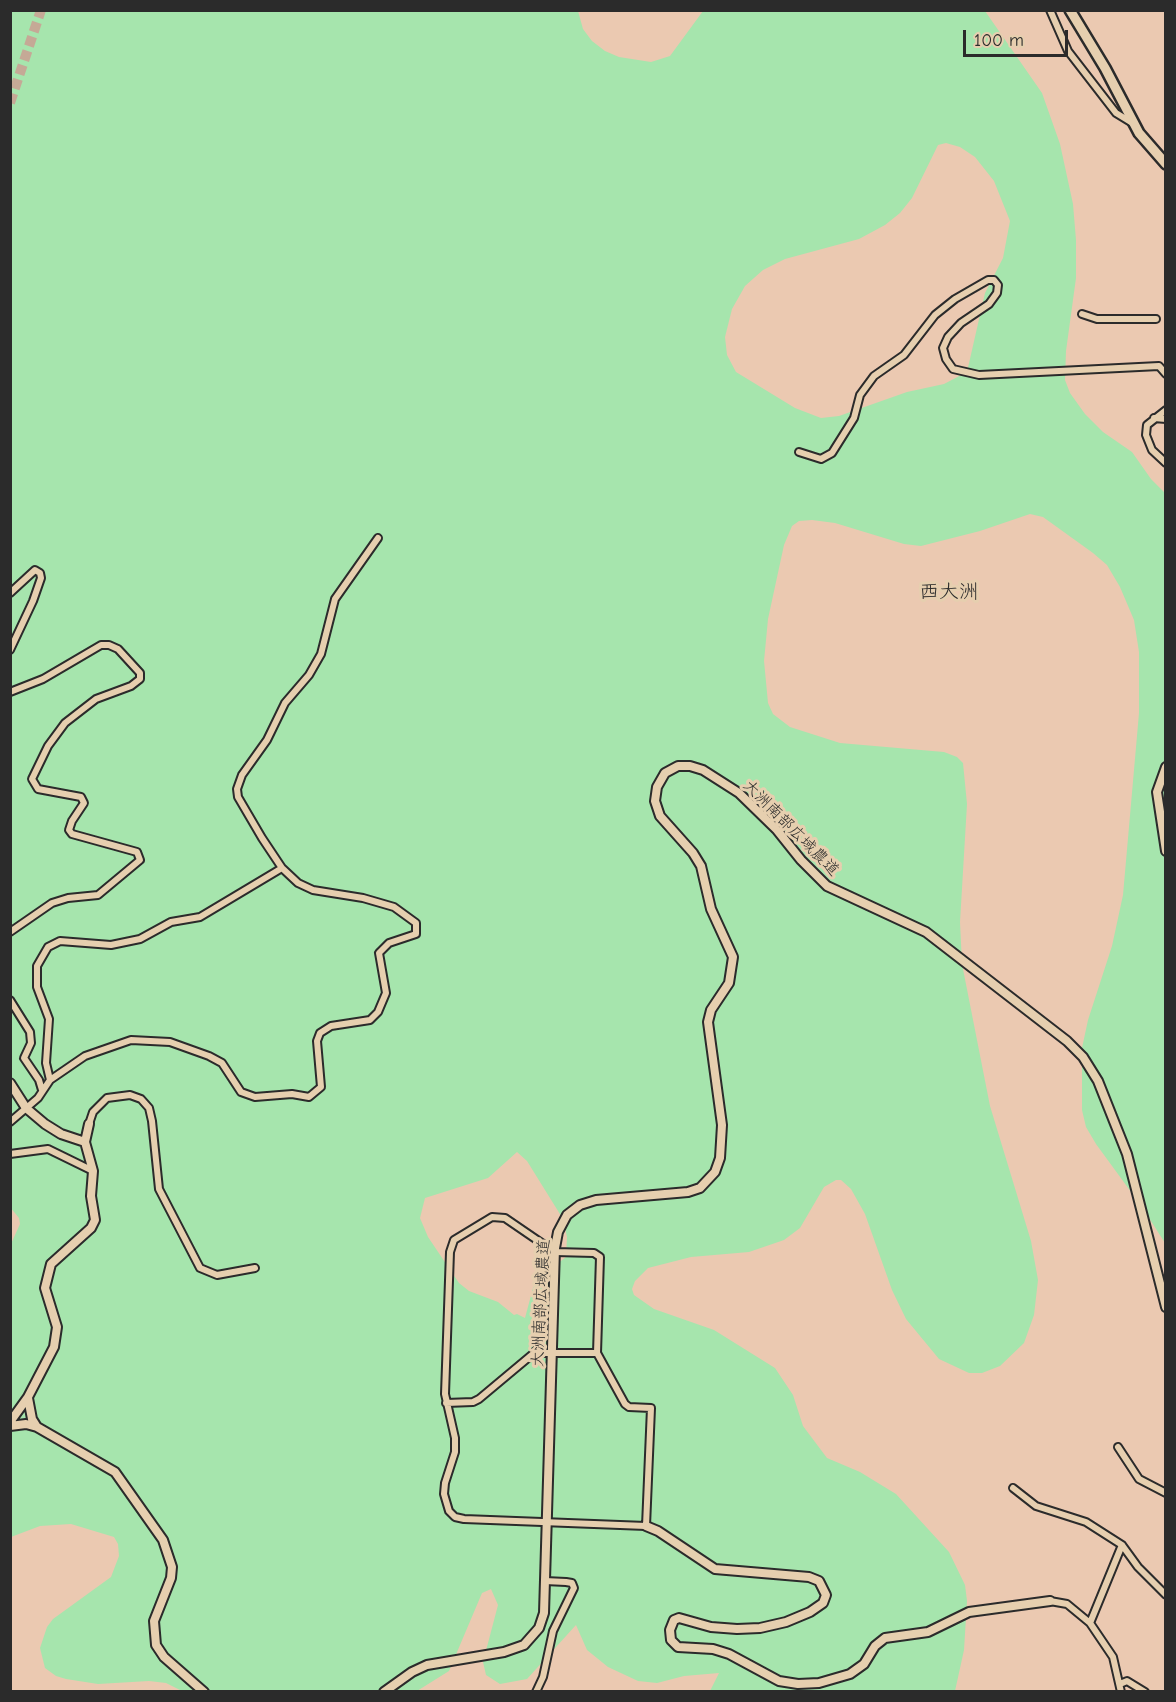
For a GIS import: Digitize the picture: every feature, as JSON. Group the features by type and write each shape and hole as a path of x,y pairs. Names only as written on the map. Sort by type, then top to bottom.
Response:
{"main road":[{"path":"1070,10 1135,125 1157,156 1166,164"}],"street":[{"path":"1050,10 1068,51 1100,95 1116,113 1135,125"},
{"path":"799,452 821,459 832,453 854,418 860,394 874,376 904,355 935,315 955,299 988,280 994,280 998,285 997,293 988,304 961,323 948,337 943,348 946,359 953,369 980,375 1159,366 1166,374"},
{"path":"1082,314 1097,319 1156,319"},
{"path":"1166,410 1146,425 1146,435 1152,450 1166,463"},
{"path":"1154,418 1166,419"},
{"path":"10,1122 38,1098 50,1080 85,1056 112,1044 152,1039 170,1042 222,1064 241,1092 255,1097 292,1094 309,1096 321,1087 317,1041 320,1033 331,1026 370,1020 378,1012 386,993 379,953 389,943 416,934 417,927 408,915 394,907 363,898 313,890 298,883 282,868 245,810 237,789 242,775 267,740 285,703 309,675 321,654 335,599 378,538"},
{"path":"10,593 35,570 40,573 41,578 33,601 10,650"},
{"path":"10,692 43,679 101,645 118,649 140,674 140,679 131,686 96,699 65,723 48,746 33,778 38,789 81,797 84,803 72,821 69,830 72,834 137,852 140,860 98,895 68,898 52,903 10,932"},
{"name":"大洲南部広域農道","path":"384,1692 400,1679 427,1665 504,1652 524,1645 539,1628 544,1613 555,1250 558,1232 567,1215 580,1205 615,1197 688,1192 700,1188 716,1172 720,1158 722,1125 708,1022 711,1010 729,983 733,957 711,909 701,866 693,853 660,816 655,801 657,787 665,773 678,766 690,766 703,770 739,793 777,830 809,869 827,886 926,932 1067,1041 1083,1057 1098,1081 1127,1154 1166,1307"},
{"path":"1166,767 1157,792 1166,851"},
{"path":"50,1080 46,1063 49,1019 37,987 37,966 48,947 60,941 111,945 140,939 171,922 200,917 282,868"},
{"path":"10,1000 30,1032 31,1043 24,1058 39,1080 42,1090"},
{"path":"10,1083 26,1108 61,1134 85,1142"},
{"path":"10,1424 28,1397 57,1339 57,1327 45,1288 46,1276 51,1264 91,1228 95,1221 91,1196 93,1171 85,1142 93,1112 107,1098 130,1095 141,1099 149,1108 159,1189 187,1248 200,1268 217,1275 255,1268"},
{"path":"10,1154 48,1149 93,1171"},
{"path":"646,1526 651,1408 629,1407 626,1404 597,1353 600,1257 594,1253 555,1250 505,1218 492,1217 454,1240 450,1252 446,1403 456,1438 455,1452 445,1483 444,1494 449,1511 455,1517 646,1526 658,1531 715,1569 809,1577 819,1581 826,1595 823,1603 810,1612 786,1622 760,1628 737,1629 711,1627 679,1618 674,1620 670,1630 671,1640 678,1647 713,1649 729,1654 779,1681 798,1684 819,1683 850,1674 864,1664 875,1646 885,1638 928,1632 969,1612 1050,1601 1066,1604 1090,1623 1113,1657 1121,1692"},
{"path":"446,1403 479,1399 534,1353 597,1353"},
{"path":"28,1397 29,1410 37,1428"},
{"path":"10,1424 26,1424 37,1428 104,1463 115,1472 163,1540 172,1567 154,1621 156,1645 164,1657 204,1692"},
{"path":"1118,1447 1139,1479 1166,1493"},
{"path":"1012,1488 1036,1506 1086,1522 1122,1545 1138,1567 1166,1595"},
{"path":"1090,1623 1122,1545"},
{"path":"536,1692 543,1677 553,1631 574,1588 572,1583 544,1581"},
{"path":"1120,1684 1127,1682 1145,1692"}],"green space":[{"path":"11,11 578,11 583,29 592,41 605,51 619,57 651,62 670,56 703,11 985,11 1042,93 1060,144 1073,204 1076,240 1076,278 1066,351 1065,380 1070,393 1085,414 1103,432 1132,452 1151,479 1165,493 1165,1243 1096,1144 1086,1127 1082,1110 1082,1048 1088,1020 1112,946 1123,895 1139,713 1139,652 1134,620 1120,587 1107,565 1093,553 1043,517 1030,514 980,531 921,546 904,544 835,523 799,521 792,526 784,545 768,619 764,661 768,703 773,714 790,727 840,743 944,752 957,757 963,763 967,804 960,922 962,964 990,1106 1031,1241 1038,1280 1034,1315 1024,1343 1000,1366 982,1373 969,1373 939,1359 906,1319 892,1290 865,1214 851,1189 841,1180 836,1180 824,1187 800,1228 784,1240 749,1252 691,1257 648,1268 635,1281 632,1289 634,1295 654,1309 714,1330 775,1368 793,1395 803,1426 827,1458 860,1472 896,1494 949,1552 965,1585 967,1601 964,1650 955,1691 710,1691 719,1673 684,1676 657,1683 638,1681 608,1667 587,1650 576,1625 527,1679 500,1684 486,1675 483,1662 498,1605 491,1589 482,1593 449,1671 417,1691 184,1692 166,1683 149,1681 98,1684 56,1676 45,1668 40,1648 47,1627 53,1619 111,1577 119,1556 118,1544 114,1537 71,1524 40,1526 11,1537 10,1246 20,1224 19,1218 10,1207","holes":["946,143 960,147 975,157 994,181 1010,221 1003,258 985,293 967,372 944,384 907,392 839,416 821,418 795,408 736,372 727,355 725,337 732,309 745,286 763,270 785,259 859,239 885,225 900,213 912,198 938,145","517,1152 527,1161 563,1219 567,1237 566,1257 539,1278 533,1288 525,1318 514,1315 498,1302 469,1291 459,1283 428,1237 420,1218 425,1198 488,1178"]}],"tunnel":[{"path":"10,103 41,10"}],"district":[{"name":"西大洲","path":"949,592"}]}
